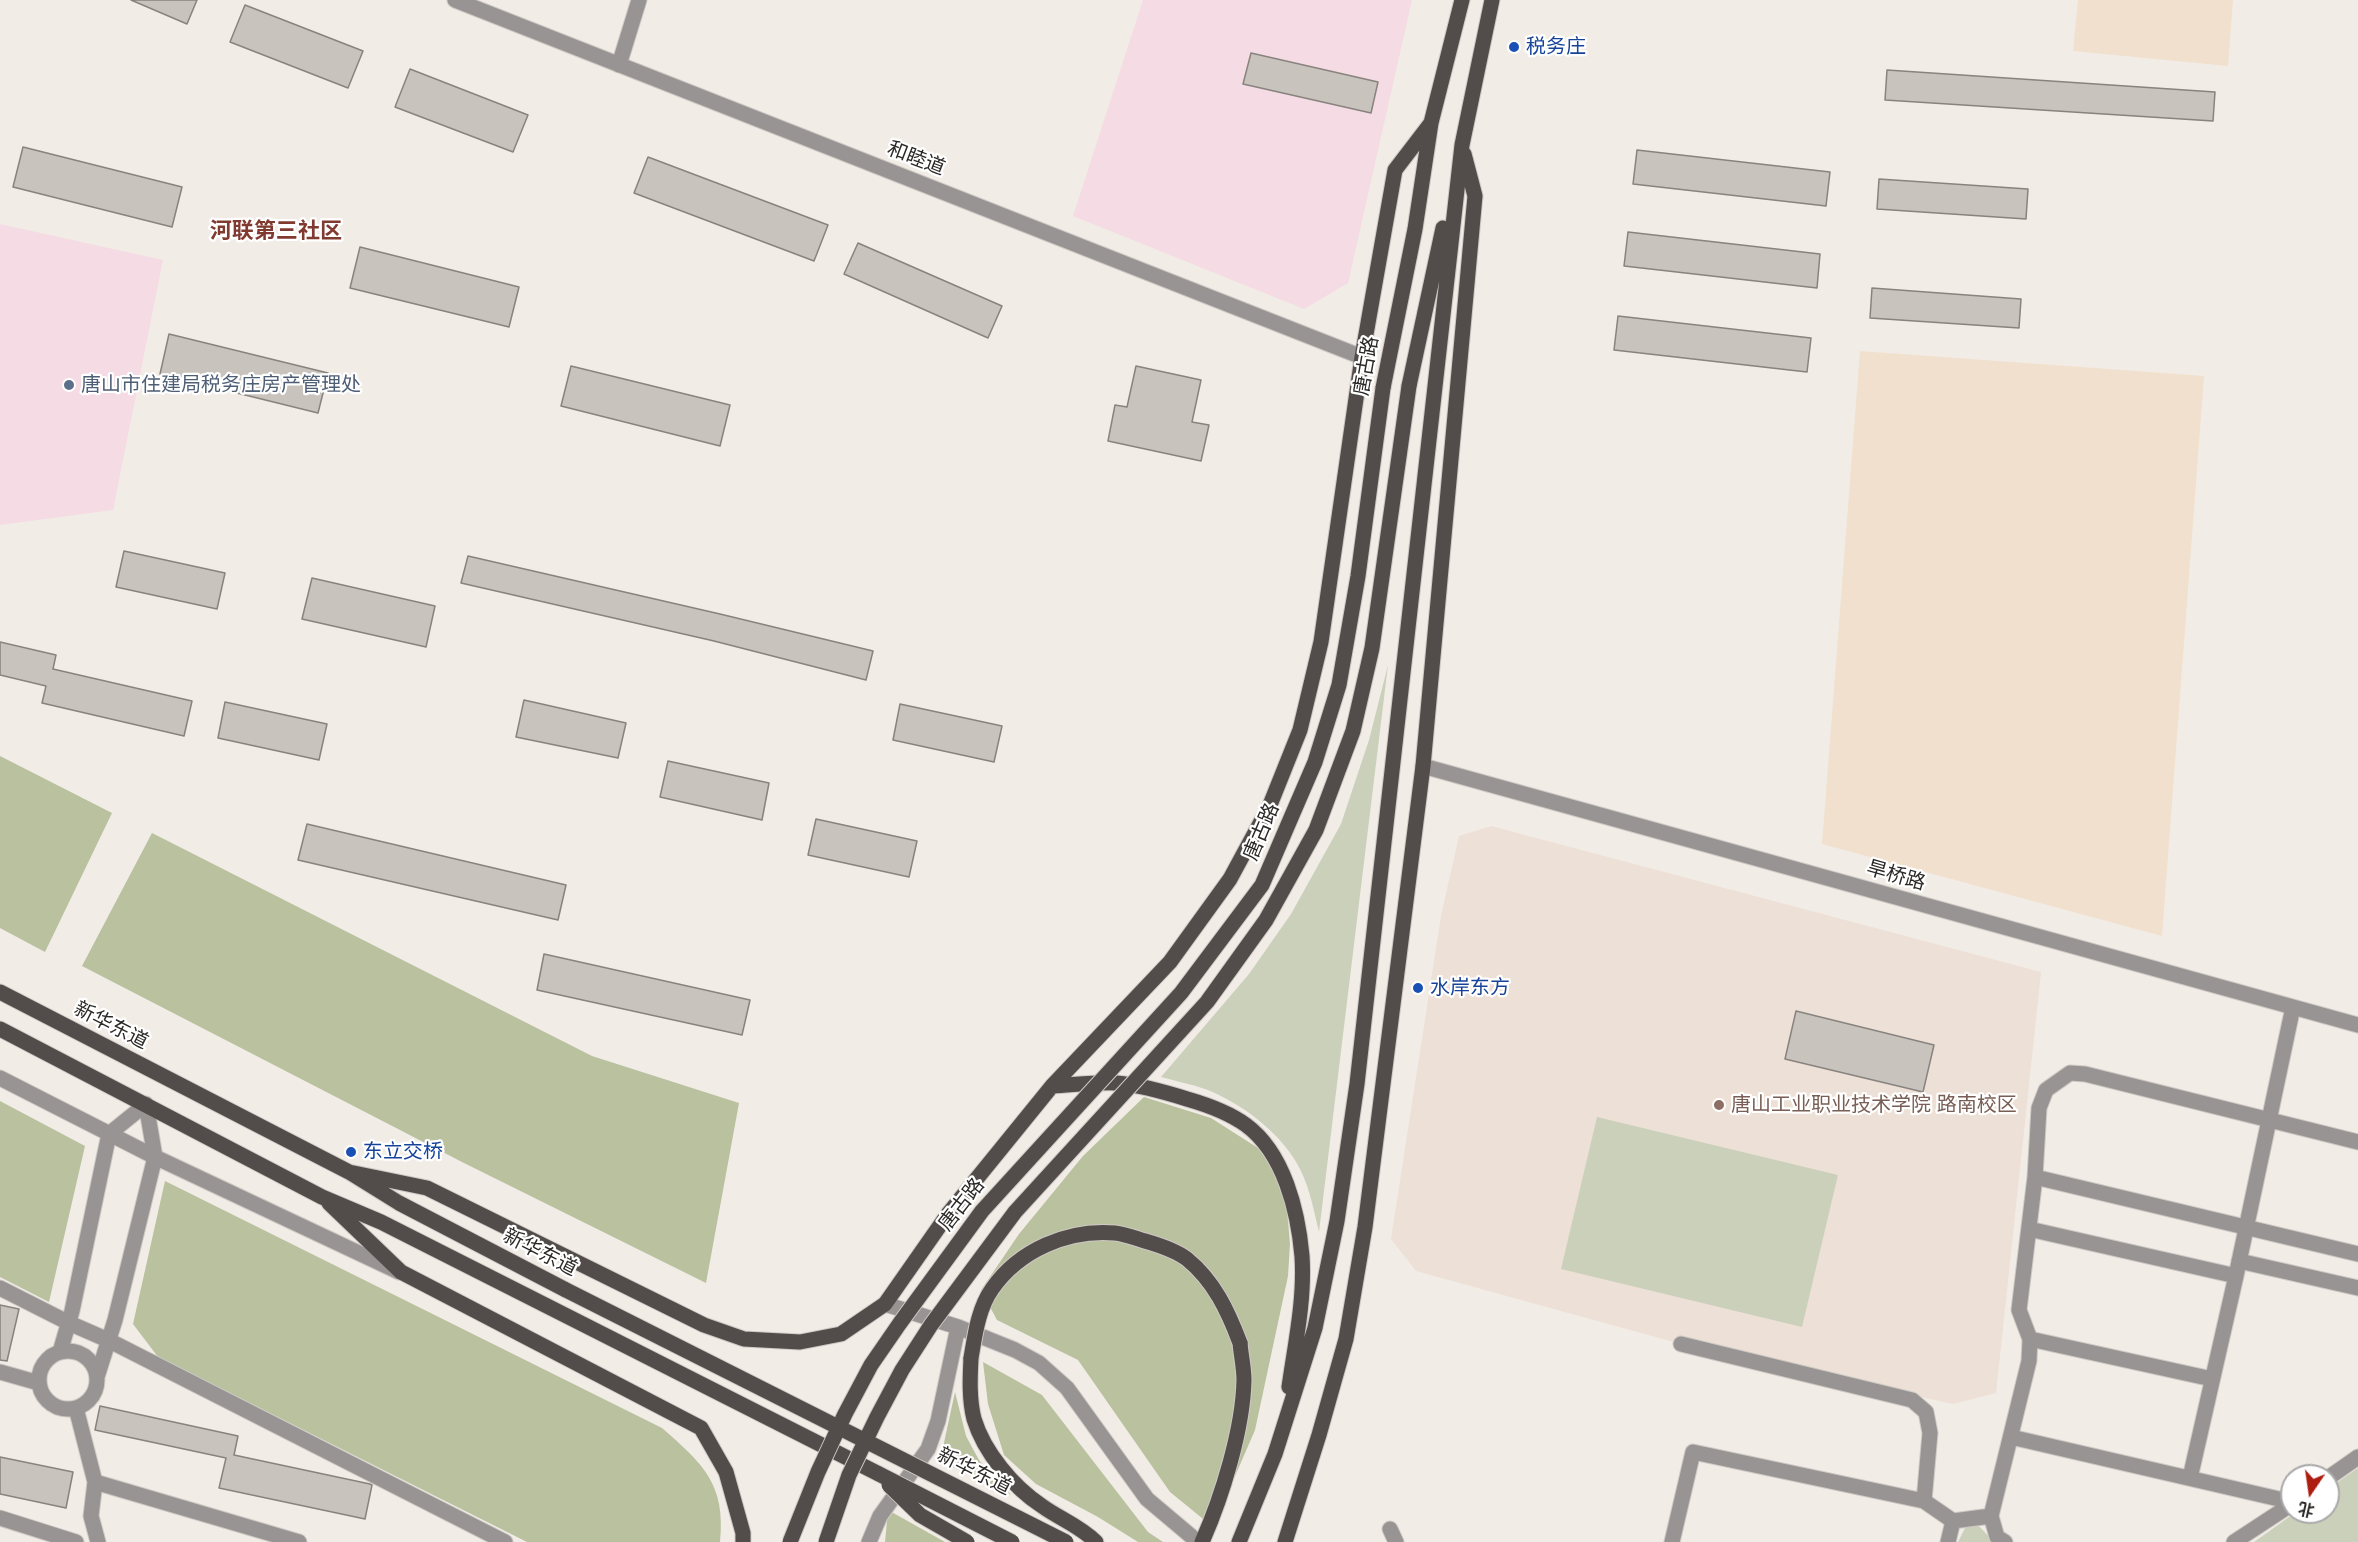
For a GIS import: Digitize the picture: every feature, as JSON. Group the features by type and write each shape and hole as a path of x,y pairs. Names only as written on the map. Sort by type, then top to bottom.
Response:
{"main road":[{"name":"唐古路","path":"790,1542 818,1472 845,1414 871,1365 900,1323 982,1211 1181,993 1262,885 1315,762 1339,685 1359,576 1383,388 1415,229 1431,123 1462,0"},
{"path":"826,1542 849,1475 877,1417 902,1370 931,1325 1015,1212 1207,1002 1266,920 1316,830 1353,731 1372,648 1409,386 1492,0"},
{"path":"350,1172 427,1188 704,1325 744,1339 800,1342 841,1334 885,1304 948,1214 1052,1086 1170,962 1230,879 1270,805 1300,730 1321,642 1362,357 1395,170 1431,123"},
{"path":"1239,1542 1282,1435 1315,1328 1337,1221 1357,1084 1462,145"},
{"path":"1285,1542 1319,1436 1346,1339 1365,1227 1423,766 1474,196 1462,145"},
{"name":"新华东道","path":"0,992 350,1172 399,1203 566,1290 1066,1542"},
{"path":"0,1029 322,1197 381,1222 1012,1542"},
{"path":"1052,1086 1116,1083 1172,1094 1215,1107 1247,1125 1267,1148 1284,1175 1296,1212 1302,1257 1299,1316 1282,1435"},
{"path":"322,1197 400,1272 701,1428 726,1472 742,1533 742,1542"},
{"path":"1096,1542 1087,1532 1040,1505 990,1454 975,1419 970,1384 970,1358 977,1323 991,1290 1030,1252 1065,1236 1089,1232 1117,1233 1162,1246 1186,1258 1209,1282 1225,1305 1240,1342 1244,1379 1241,1409 1218,1505 1200,1542"},
{"path":"879,1474 920,1515 967,1542"}],"street":[{"name":"和睦道","path":"455,0 1362,357"},
{"path":"619,65 639,0"},
{"name":"旱桥路","path":"1423,766 2358,1026"},
{"path":"2190,1478 2238,1268 2293,1007"},
{"path":"2005,1542 1997,1537 1991,1516 2029,1361 2030,1339 2019,1310 2035,1177 2039,1108 2046,1090 2070,1073 2085,1074 2358,1142"},
{"path":"0,1078 155,1158 400,1272"},
{"path":"60,1352 69,1323 109,1134 146,1104 155,1158 96,1387 92,1396 85,1403 76,1408 60,1408 52,1404 41,1391 39,1383 44,1364 60,1352 70,1352 88,1360 97,1377"},
{"path":"2035,1177 2358,1254"},
{"path":"2029,1229 2358,1288"},
{"path":"0,1288 108,1340 505,1542"},
{"path":"885,1304 958,1327 1015,1350 1039,1363 1066,1388 1147,1499 1200,1542"},
{"path":"869,1542 880,1516 928,1449 938,1421 958,1327"},
{"path":"2030,1339 2212,1379"},
{"path":"1682,1344 1912,1400 1926,1412 1930,1433 1924,1501"},
{"path":"2,1374 39,1383"},
{"path":"76,1408 95,1482 91,1516 98,1542"},
{"path":"2011,1437 2280,1500"},
{"path":"1672,1542 1693,1452 1924,1501 1953,1521 1991,1516"},
{"path":"2340,1470 2358,1457"},
{"path":"95,1482 298,1542"},
{"path":"2234,1542 2280,1511"},
{"path":"0,1518 76,1542"},
{"path":"1948,1542 1953,1521"}],"shaded area":[{"path":"1143,0 1412,0 1348,283 1304,309 1073,216"},
{"path":"2078,0 2233,0 2228,66 2073,51"},
{"name":"唐山市住建局税务庄房产管理处","path":"0,224 163,260 113,510 0,525"},
{"path":"1860,351 2204,376 2162,936 1822,844"},
{"name":"唐山工业职业技术学院 路南校区","path":"1491,826 2041,972 1996,1393 1953,1404 1681,1344 1416,1271 1391,1239 1441,916 1459,836"}],"green space":[{"path":"1388,665 1319,1232 1301,1171 1294,1158 1273,1133 1247,1112 1219,1095 1200,1087 1161,1077 1249,974 1291,914 1341,824 1369,740"},
{"path":"0,756 112,813 45,952 0,928"},
{"path":"152,833 592,1056 739,1103 706,1283 464,1163 82,966"},
{"path":"1144,1097 1211,1118 1258,1148 1278,1175 1287,1210 1290,1244 1288,1276 1255,1430 1213,1527 1170,1492 1078,1360 997,1320 981,1290 1019,1234 1083,1156"},
{"path":"0,1101 85,1146 49,1302 0,1277"},
{"path":"1597,1117 1838,1175 1802,1327 1561,1269"},
{"path":"165,1181 662,1428 689,1453 709,1477 719,1505 720,1542 527,1542 158,1357 133,1324"},
{"path":"983,1362 1042,1395 1148,1532 1163,1542 1138,1542 1098,1517 1036,1484 1004,1455 988,1404"},
{"path":"955,1392 966,1436 979,1460 1011,1495 940,1461"},
{"path":"2358,1468 2358,1542 2254,1542 2280,1523 2340,1524 2340,1481"},
{"path":"888,1510 945,1542 885,1542"},
{"path":"1977,1524 1994,1542 1958,1542 1966,1526"}],"building":[{"path":"131,0 197,0 187,24"},
{"path":"245,5 363,51 348,88 230,42"},
{"path":"1251,53 1378,82 1371,113 1243,84"},
{"path":"410,69 528,115 513,152 395,107"},
{"path":"1887,70 2215,92 2213,121 1885,100"},
{"path":"23,147 182,187 172,227 13,187"},
{"path":"1637,150 1830,172 1826,206 1633,184"},
{"path":"648,157 828,225 814,261 634,193"},
{"path":"1879,179 2028,189 2026,219 1877,209"},
{"path":"1628,232 1820,254 1817,288 1624,266"},
{"path":"858,243 1002,306 988,338 844,274"},
{"path":"360,247 519,287 509,327 350,288"},
{"path":"1872,288 2021,299 2019,328 1870,318"},
{"path":"1618,316 1811,338 1807,372 1614,350"},
{"path":"169,334 328,373 318,413 160,374"},
{"path":"571,366 730,405 720,446 561,406"},
{"path":"1136,366 1201,380 1192,422 1209,425 1201,461 1108,441 1115,405 1127,407"},
{"path":"124,551 225,573 217,609 116,587"},
{"path":"468,556 873,651 866,680 714,641 461,583"},
{"path":"312,578 435,606 426,647 302,619"},
{"path":"0,642 56,655 53,669 192,701 184,736 42,703 46,686 0,675"},
{"path":"524,700 626,723 618,758 516,737"},
{"path":"225,702 327,724 319,760 218,738"},
{"path":"900,704 1002,726 994,762 893,740"},
{"path":"668,761 769,783 762,820 660,797"},
{"path":"816,819 917,841 909,877 808,855"},
{"path":"307,824 566,885 558,920 298,860"},
{"path":"544,954 750,1000 742,1035 537,990"},
{"path":"1796,1011 1934,1045 1923,1092 1785,1059"},
{"path":"0,1305 19,1309 7,1361 0,1360"},
{"path":"100,1406 238,1436 234,1455 370,1484 372,1485 365,1519 219,1488 226,1458 95,1430"},
{"path":"0,1457 73,1472 66,1508 0,1494"}],"place":[{"name":"税务庄","path":"1514,47"},
{"name":"唐山市住建局税务庄房产管理处","path":"69,385"},
{"name":"水岸东方","path":"1418,988"},
{"name":"唐山工业职业技术学院 路南校区","path":"1719,1105"},
{"name":"东立交桥","path":"351,1152"}],"district":[{"name":"河联第三社区","path":"276,232"}]}
